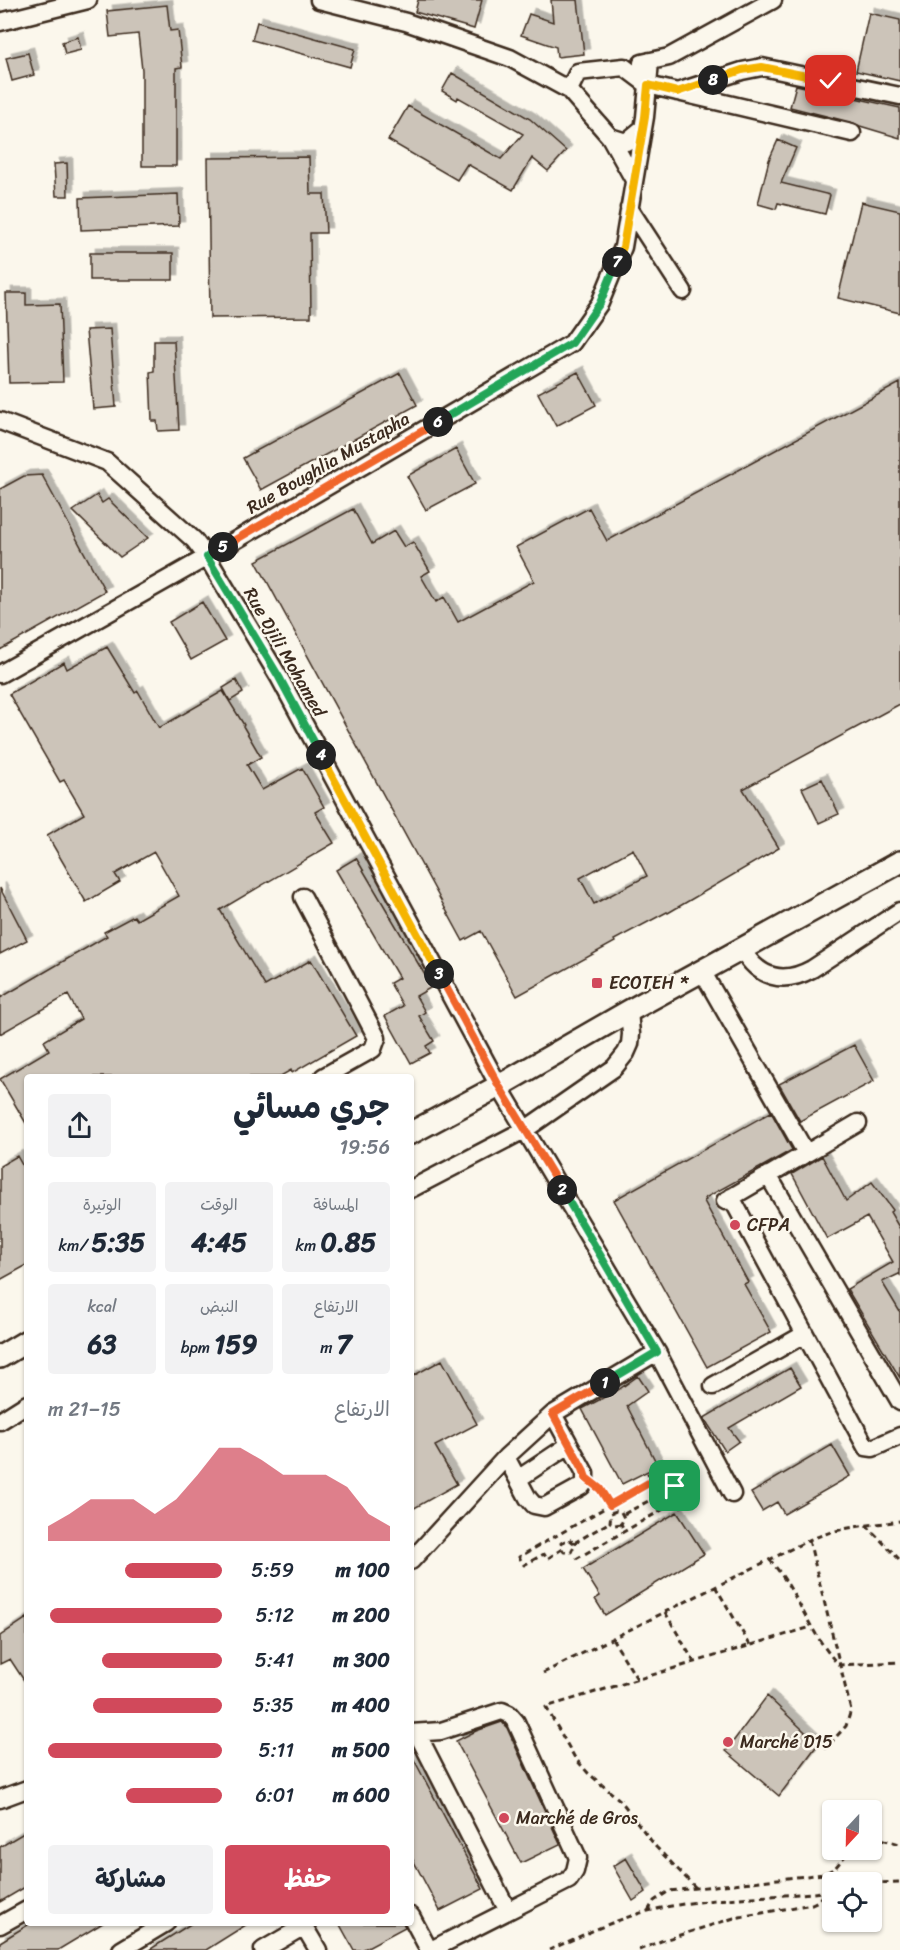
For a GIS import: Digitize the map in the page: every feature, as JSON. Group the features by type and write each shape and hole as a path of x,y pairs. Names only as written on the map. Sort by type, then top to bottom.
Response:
{"main road":[{"path":"414,1131 900,862"},
{"path":"0,1356 24,1343"}],"street":[{"path":"0,22 88,0"},
{"path":"319,0 406,22 510,58 569,90 610,137 634,180"},
{"path":"542,75 624,67 669,57 773,0"},
{"path":"610,137 626,142 643,128 650,61"},
{"path":"624,67 648,85 852,133"},
{"path":"677,92 742,70 762,67 900,96"},
{"path":"569,90 578,72"},
{"name":"Rue Boughlia Mustapha","path":"0,674 207,557 572,343 600,303 623,247 643,128"},
{"path":"629,207 683,291"},
{"name":"Rue Djili Mohamed","path":"0,421 107,462 194,540 207,557 279,677 499,1086 657,1352 732,1494"},
{"path":"303,897 377,1038 373,1049 328,1074"},
{"path":"742,949 748,960 766,974 778,978 790,978 812,969 900,911"},
{"path":"702,971 806,1153"},
{"path":"414,1188 526,1129 614,1068 626,1053 632,1034 629,1011"},
{"path":"858,1123 728,1199 866,1447 873,1448 900,1436"},
{"path":"768,1175 900,1402"},
{"path":"713,1386 805,1334"},
{"path":"414,1558 506,1456 553,1414 657,1352"},
{"path":"0,1420 24,1406"},
{"path":"506,1456 530,1502 540,1507 578,1488 585,1482 586,1478 553,1414"},
{"path":"518,1479 569,1445"},
{"path":"414,1921 430,1950 508,1911 569,1880 575,1871 578,1858 516,1722 509,1714 502,1711 441,1731 414,1733 508,1911"},
{"path":"0,1799 24,1790"},
{"path":"0,1925 24,1912"},
{"path":"121,1950 161,1926"},
{"path":"263,1950 301,1926"},
{"path":"304,1926 318,1950"}],"path":[{"path":"655,1488 648,1474 672,1460"},
{"path":"663,1466 691,1502 680,1507"},
{"path":"586,1478 600,1489 613,1511"},
{"path":"667,1490 685,1480"},
{"path":"562,1549 547,1559 544,1554 524,1565 519,1557 652,1481"},
{"path":"662,1486 667,1490 667,1497 663,1500 659,1501 654,1498 652,1492 655,1488 662,1486"},
{"path":"623,1515 654,1498"},
{"path":"576,1559 667,1507 663,1500"},
{"path":"613,1511 619,1511 623,1515"},
{"path":"610,1522 609,1516 613,1511"},
{"path":"621,1524 623,1515"},
{"path":"543,1673 809,1540 832,1531 866,1524 900,1521"},
{"path":"610,1522 615,1525 621,1524"},
{"path":"564,1540 561,1543 562,1549 564,1552 571,1552 574,1543 610,1522"},
{"path":"621,1524 625,1531"},
{"path":"866,1524 900,1560"},
{"path":"559,1534 564,1540"},
{"path":"564,1540 569,1539 574,1543"},
{"path":"809,1540 850,1715 846,1726 825,1749"},
{"path":"769,1559 793,1590 811,1627 839,1665"},
{"path":"715,1586 750,1645"},
{"path":"664,1611 694,1662"},
{"path":"696,1888 656,1847 621,1801 588,1773 575,1758 546,1707 811,1627"},
{"path":"612,1638 637,1679"},
{"path":"839,1665 900,1662"},
{"path":"882,1839 900,1844"},
{"path":"648,1911 663,1893 824,1875 842,1860"},
{"path":"882,1883 900,1882"},
{"path":"549,1950 596,1929 648,1911 695,1902 822,1892"},
{"path":"639,1950 734,1918 812,1904 822,1895"}],"building":[{"path":"418,0 482,0 474,29 415,12"},
{"path":"551,0 578,0 584,54 557,57 556,47 521,35 529,14 553,22"},
{"path":"167,5 170,31 178,30 182,67 176,68 176,166 142,166 142,70 138,34 110,37 107,11"},
{"path":"869,13 900,20 900,81 856,71"},
{"path":"257,22 355,49 350,67 252,40"},
{"path":"78,37 81,50 65,54 62,42"},
{"path":"28,53 34,75 12,81 6,58"},
{"path":"452,73 530,119 566,151 548,171 532,158 513,190 467,164 457,180 388,140 408,106 501,159 523,134 458,97 457,100 442,91"},
{"path":"796,85 900,108 900,138 854,123 790,107"},
{"path":"778,140 796,148 781,183 830,195 825,214 778,203 776,209 758,204 769,160"},
{"path":"309,157 310,194 324,194 326,233 310,233 311,317 210,318 208,158"},
{"path":"67,163 68,196 56,196 54,164"},
{"path":"178,194 179,226 81,230 80,198"},
{"path":"861,202 900,211 900,313 838,298"},
{"path":"90,253 173,253 173,280 90,280"},
{"path":"6,293 26,293 26,305 60,304 63,382 9,383"},
{"path":"110,329 116,407 93,409 86,330"},
{"path":"154,341 174,341 179,430 158,431 157,421 152,421 150,372 154,371"},
{"path":"578,372 596,405 556,426 538,393"},
{"path":"400,373 417,405 261,490 243,458"},
{"path":"900,383 900,704 743,789 779,848 668,913 614,940 615,942 517,996 481,931 463,941 256,561 353,509 372,544 394,531 404,547 413,542 430,571 421,576 436,602 444,597 458,622 534,581 516,547 589,508 607,541","holes":["633,849 647,876 594,904 580,878"]},
{"path":"456,449 475,484 426,510 407,476"},
{"path":"42,475 105,591 0,650 0,489 24,476"},
{"path":"97,495 102,503 108,499 148,538 120,557 73,511"},
{"path":"202,602 225,641 191,660 169,622"},
{"path":"107,647 135,693 138,691 159,728 223,691 261,757 247,765 262,790 302,768 324,807 315,812 334,843 220,910 265,986 311,960 356,1036 292,1073 291,1070 284,1074 24,1074 24,1120 0,1079 49,1050 44,1041 81,1019 68,995 0,1034 0,998 107,936 104,932 134,916 137,920 179,896 154,852 115,874 120,882 86,902 47,835 84,814 64,780 60,782 9,694 64,662 67,669"},
{"path":"236,680 243,693 230,701 223,688"},
{"path":"822,779 839,814 819,823 802,788"},
{"path":"356,858 432,987 416,996 425,1012 419,1016 434,1041 426,1046 430,1053 411,1063 385,1016 403,1006 390,983 399,978 336,870"},
{"path":"0,888 27,940 0,954"},
{"path":"854,1045 874,1081 800,1121 779,1084"},
{"path":"771,1112 792,1150 705,1198 704,1201 748,1282 744,1284 771,1332 707,1367 614,1200"},
{"path":"17,1156 24,1169 24,1267 0,1280 0,1166"},
{"path":"822,1156 846,1201 872,1182 893,1210 890,1212 900,1229 900,1275 882,1282 900,1312 900,1378 847,1289 893,1262 867,1217 827,1239 792,1174"},
{"path":"442,1360 477,1424 435,1446 457,1484 414,1508 414,1375"},
{"path":"790,1368 801,1386 729,1428 739,1441 725,1451 704,1418"},
{"path":"638,1376 648,1391 627,1406 658,1466 622,1484 582,1409 618,1390"},
{"path":"832,1445 850,1476 784,1514 777,1502 762,1511 751,1493"},
{"path":"677,1512 704,1554 605,1615 595,1599 600,1596 583,1569"},
{"path":"24,1620 24,1680 10,1659 0,1664 0,1636"},
{"path":"767,1696 818,1744 779,1796 726,1751"},
{"path":"502,1722 507,1728 560,1844 521,1863 456,1741"},
{"path":"414,1760 483,1889 440,1911 414,1862"},
{"path":"24,1833 24,1888 0,1902 0,1847"},
{"path":"626,1858 646,1892 633,1901 613,1866"},
{"path":"26,1926 98,1926 58,1950 0,1950 0,1942"},
{"path":"187,1926 244,1926 206,1950 149,1950"},
{"path":"341,1926 405,1927 362,1950 354,1950"}],"place":[{"name":"ECOTEH *","path":"597,983"},
{"name":"CFPA","path":"735,1225"},
{"name":"Marché D15","path":"728,1742"},
{"name":"Marché de Gros","path":"504,1818"}],"route":[{"path":"675,1486 667,1490 662,1486 655,1488 652,1481 610,1505 596,1484 586,1478 553,1414 657,1352 499,1086 279,677 207,557 572,343 600,303 623,247 645,117 648,85 677,92 742,70 762,67 831,81"}]}
